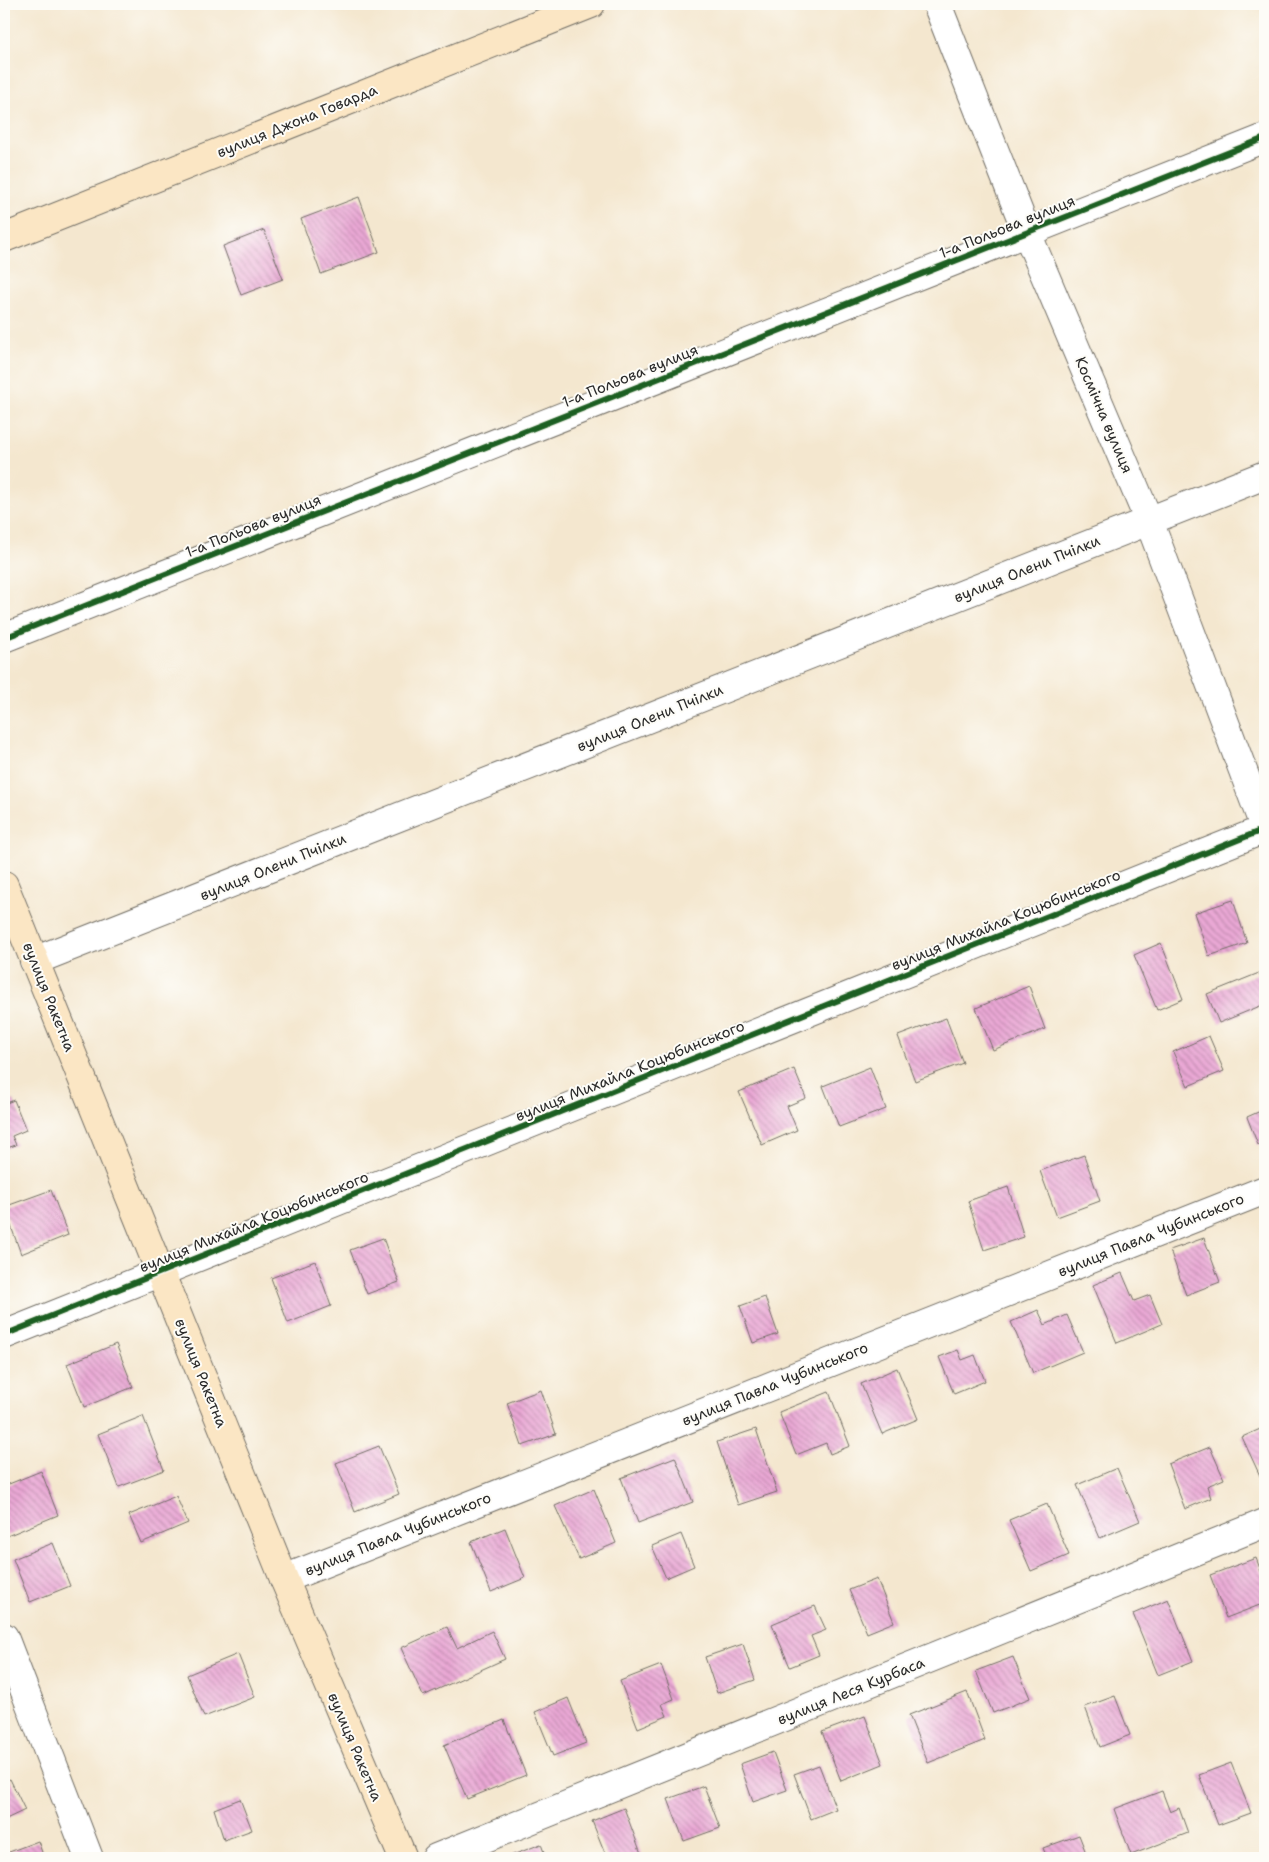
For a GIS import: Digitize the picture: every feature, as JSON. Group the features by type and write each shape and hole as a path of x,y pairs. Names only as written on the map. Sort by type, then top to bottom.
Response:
{"street":[{"name":"вулиця Джона Говарда","path":"4,238 591,4"},
{"name":"Космічна вулиця","path":"937,4 1027,233 1149,521 1265,829"},
{"name":"1-а Польова вулиця","path":"4,638 1265,138"},
{"name":"вулиця Олени Пчілки","path":"34,961 1265,474"},
{"name":"вулиця Михайла Коцюбинського","path":"4,1335 161,1274 1265,829"},
{"name":"вулиця Ракетна","path":"4,885 284,1579 403,1858"},
{"name":"вулиця Павла Чубинського","path":"284,1579 1265,1190"},
{"name":"вулиця Леся Курбаса","path":"436,1858 1265,1524"},
{"path":"4,1637 89,1858"}],"building":[{"path":"359,197 379,252 321,274 301,219"},
{"path":"264,230 283,279 241,295 223,246"},
{"path":"1233,900 1247,943 1209,956 1194,913"},
{"path":"1161,943 1183,999 1157,1010 1134,955"},
{"path":"1259,973 1265,989 1265,1004 1219,1023 1207,994"},
{"path":"1029,986 1045,1029 993,1050 976,1008"},
{"path":"946,1018 963,1063 915,1081 898,1036"},
{"path":"1209,1036 1224,1071 1188,1086 1173,1052"},
{"path":"870,1067 886,1109 839,1127 823,1086"},
{"path":"794,1069 806,1098 787,1106 797,1130 762,1145 739,1092"},
{"path":"14,1100 26,1130 12,1136 16,1145 4,1149 4,1104"},
{"path":"1265,1109 1265,1142 1258,1145 1247,1117"},
{"path":"1084,1155 1100,1201 1057,1217 1040,1171"},
{"path":"1008,1187 1024,1237 984,1250 968,1201"},
{"path":"51,1190 68,1235 21,1254 4,1207"},
{"path":"383,1238 399,1282 367,1294 350,1250"},
{"path":"1204,1238 1220,1282 1186,1295 1170,1250"},
{"path":"315,1261 331,1306 288,1323 271,1278"},
{"path":"1122,1273 1134,1301 1150,1295 1162,1324 1117,1343 1093,1285"},
{"path":"765,1297 778,1334 753,1343 740,1306"},
{"path":"1038,1310 1045,1325 1067,1315 1083,1352 1033,1373 1011,1322"},
{"path":"116,1344 133,1387 84,1407 67,1364"},
{"path":"958,1350 962,1360 975,1355 985,1381 954,1394 939,1357"},
{"path":"897,1368 918,1419 882,1434 861,1384"},
{"path":"541,1390 556,1434 522,1446 507,1403"},
{"path":"829,1392 850,1446 830,1454 826,1443 796,1455 779,1412"},
{"path":"143,1416 164,1470 119,1487 98,1434"},
{"path":"1265,1427 1265,1476 1261,1478 1242,1437"},
{"path":"756,1429 777,1492 738,1505 717,1442"},
{"path":"379,1446 399,1494 355,1512 336,1463"},
{"path":"1210,1447 1224,1479 1207,1486 1211,1498 1185,1509 1168,1464"},
{"path":"675,1457 693,1502 638,1523 621,1478"},
{"path":"1117,1468 1140,1521 1100,1538 1077,1485"},
{"path":"41,1471 58,1515 7,1536 4,1528 4,1486"},
{"path":"594,1489 616,1543 579,1559 555,1506"},
{"path":"176,1496 188,1523 141,1543 129,1515"},
{"path":"1047,1504 1069,1555 1031,1571 1009,1520"},
{"path":"505,1528 525,1578 491,1592 471,1542"},
{"path":"681,1534 694,1566 666,1578 652,1546"},
{"path":"53,1543 70,1586 30,1602 13,1559"},
{"path":"1256,1558 1265,1582 1265,1603 1226,1618 1210,1575"},
{"path":"877,1579 894,1622 867,1633 849,1590"},
{"path":"1168,1599 1193,1661 1158,1675 1133,1614"},
{"path":"815,1606 826,1630 811,1636 819,1655 790,1667 772,1624"},
{"path":"447,1627 457,1648 492,1631 505,1659 423,1696 401,1648"},
{"path":"743,1644 755,1680 717,1693 705,1657"},
{"path":"238,1654 255,1697 204,1717 187,1675"},
{"path":"1013,1657 1030,1698 993,1713 976,1671"},
{"path":"661,1665 674,1699 662,1704 667,1716 638,1728 620,1681"},
{"path":"967,1692 985,1740 928,1763 909,1715"},
{"path":"1115,1696 1130,1735 1100,1747 1085,1707"},
{"path":"568,1698 586,1743 553,1756 535,1712"},
{"path":"865,1716 883,1764 841,1781 822,1732"},
{"path":"504,1720 526,1775 467,1799 444,1745"},
{"path":"773,1752 787,1790 753,1802 740,1764"},
{"path":"1231,1763 1251,1813 1218,1825 1199,1775"},
{"path":"819,1765 836,1809 811,1819 794,1774"},
{"path":"10,1779 25,1810 4,1820 4,1782"},
{"path":"704,1786 720,1828 684,1841 668,1799"},
{"path":"1162,1791 1170,1812 1179,1808 1188,1833 1131,1855 1114,1809"},
{"path":"240,1799 252,1830 224,1840 214,1809"},
{"path":"624,1808 642,1856 635,1858 607,1858 592,1821"},
{"path":"1079,1835 1088,1858 1047,1858 1043,1848"},
{"path":"38,1841 44,1858 4,1858 4,1854"},
{"path":"541,1844 546,1858 505,1858"}],"cycle path":[{"path":"4,638 1265,138"},
{"path":"4,1335 1265,829"}]}
